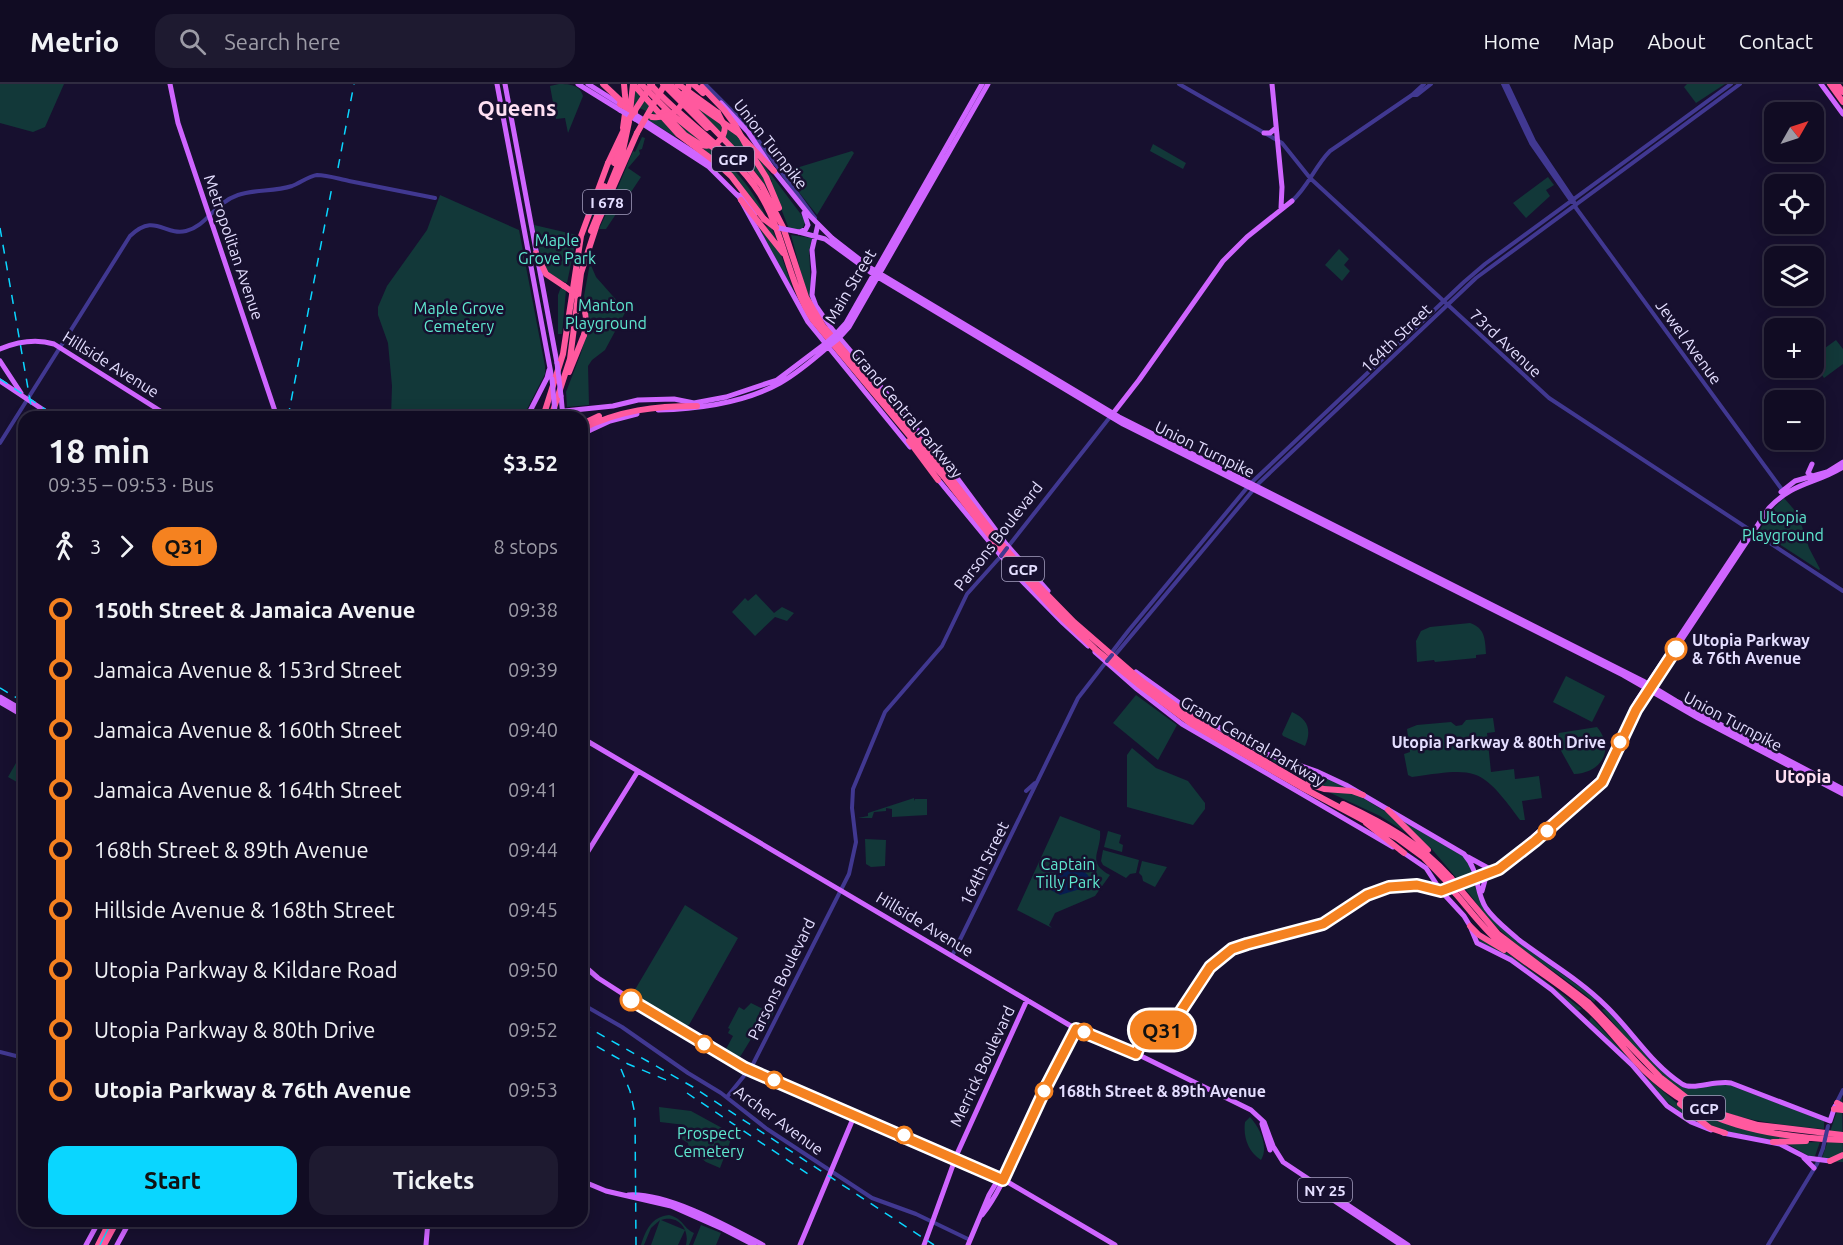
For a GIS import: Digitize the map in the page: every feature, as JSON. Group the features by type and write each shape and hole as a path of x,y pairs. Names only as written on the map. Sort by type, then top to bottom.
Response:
{"highway":[{"path":"603,84 620,105 635,114 652,117 664,117 678,110 686,100 691,84 726,117 728,130 725,139 716,147 694,145 681,137"},
{"path":"577,258 619,148 626,111 624,84"},
{"path":"633,84 681,137 727,172 763,220 776,228"},
{"path":"581,273 583,256 592,227 625,143 633,84"},
{"path":"640,84 681,133 703,147 712,145 722,138 725,126 718,113 677,84"},
{"path":"640,84 741,174 764,206 787,256"},
{"name":"I 678","path":"545,411 563,354 577,258 585,222 628,121 651,84"},
{"name":"Grand Central Parkway","path":"651,84 666,101 722,148 748,177 769,211 804,304 813,321 953,487 1013,565 1055,611 1095,649 1193,724 1412,848 1449,879"},
{"name":"I 678","path":"559,411 562,386 571,352 581,273 597,224 637,133 666,84"},
{"name":"Grand Central Parkway","path":"666,84 747,165 771,200 790,246 806,297 823,326 944,469 1007,551 1052,600 1107,653 1198,722 1299,781 1391,828 1428,853 1439,864 1496,939 1587,1004"},
{"path":"677,84 694,103 742,136 776,170"},
{"path":"1830,84 1843,102"},
{"path":"1837,84 1843,92"},
{"path":"702,85 735,125 769,183 785,224 790,246"},
{"path":"739,197 758,224 778,246 794,278"},
{"path":"536,253 546,274 576,295 583,305 586,320 584,335 562,386"},
{"path":"879,399 938,480"},
{"path":"588,421 609,412 639,405 658,402 695,404"},
{"path":"588,426 611,416 639,409 695,404"},
{"path":"1299,781 1324,789 1352,791 1363,795"},
{"path":"1388,810 1439,864"},
{"path":"1356,815 1404,854"},
{"name":"Grand Central Parkway","path":"1458,891 1498,934 1587,1004 1660,1077 1687,1098 1702,1107 1758,1125 1843,1134"},
{"path":"1470,926 1485,939 1549,978"},
{"name":"Grand Central Parkway","path":"1597,1014 1644,1069 1670,1092 1700,1111 1735,1125 1776,1134 1843,1142"},
{"path":"1670,1092 1700,1121 1710,1128 1725,1133"},
{"path":"1773,1142 1843,1142"},
{"path":"1830,1161 1843,1155"},
{"path":"98,1245 111,1227"},
{"path":"104,1245 113,1227"}],"main road":[{"name":"Metropolitan Avenue","path":"170,84 178,123 274,411"},
{"path":"497,84 559,411"},
{"path":"505,84 551,332 556,363 559,411"},
{"path":"578,84 620,105"},
{"path":"588,84 715,165 735,184 763,220"},
{"name":"Main Street","path":"588,432 628,416 695,404 730,401 780,383 827,345 846,327 982,84"},
{"name":"Main Street","path":"876,273 988,84"},
{"path":"1272,84 1282,187 1284,194 1292,201"},
{"path":"1821,84 1843,114"},
{"name":"Union Turnpike","path":"702,85 745,128 798,202 818,224 821,235 876,273 1111,415 1843,789"},
{"path":"635,114 706,165 733,189"},
{"path":"1264,133 1270,133 1276,128"},
{"path":"715,165 739,197 763,220"},
{"path":"1281,208 1282,187"},
{"name":"Grand Central Parkway","path":"739,197 799,308 827,345 1000,556 1062,623 1138,691 1182,724 1426,868 1441,891 1456,906 1470,926 1477,943 1511,960 1552,990 1632,1065 1673,1111 1702,1127 1773,1142 1788,1147 1803,1157 1830,1161"},
{"name":"Parsons Boulevard","path":"1270,219 1292,201"},
{"name":"Parsons Boulevard","path":"1111,415 1141,377 1219,266 1237,246 1292,201"},
{"path":"798,202 808,221 806,229 799,232"},
{"name":"Grand Central Parkway","path":"818,224 821,235 812,248 812,298 837,336 949,467 1008,548 1054,598 1113,654 1144,679 1221,729 1264,753 1334,778 1464,854 1488,871"},
{"name":"Union Turnpike","path":"776,228 821,235 876,273"},
{"path":"812,248 820,242 829,241"},
{"path":"830,326 846,327 847,346"},
{"path":"543,333 551,332"},
{"name":"Hillside Avenue","path":"0,348 38,341 59,346 161,411"},
{"path":"0,361 11,384 45,411"},
{"path":"531,411 549,375 549,366"},
{"path":"0,381 11,384"},
{"name":"Main Street","path":"574,411 655,398 674,399 695,404"},
{"path":"1784,492 1795,481 1827,471 1843,462"},
{"path":"1811,475 1808,472 1812,464"},
{"path":"1441,891 1498,866 1599,779 1627,719 1771,501 1796,486 1830,475 1843,467"},
{"path":"1488,871 1499,869 1597,788 1609,771 1648,688"},
{"name":"Union Turnpike","path":"1648,688 1843,794"},
{"path":"0,697 18,708"},
{"path":"0,702 18,712"},
{"name":"Hillside Avenue","path":"588,742 1076,1029 1137,1054 1251,1110 1264,1122 1277,1156 1282,1162 1408,1245"},
{"path":"588,851 638,771"},
{"path":"1464,854 1475,869 1486,908 1504,927 1606,1006 1651,1058 1681,1084 1693,1087 1714,1082 1731,1083 1829,1123 1839,1107"},
{"path":"1483,902 1482,889 1488,871"},
{"path":"588,969 628,998 749,1069 1001,1179 1115,1245"},
{"name":"Merrick Boulevard","path":"924,1245 956,1158 1027,1000"},
{"path":"982,1215 1076,1029"},
{"path":"800,1245 855,1114"},
{"name":"NY 25","path":"1261,1121 1269,1148 1279,1163 1401,1245"},
{"path":"1803,1157 1814,1168"},
{"path":"969,1243 990,1195 1001,1179"},
{"path":"588,1184 606,1191 670,1206 754,1245"},
{"path":"627,1195 671,1202 764,1245"},
{"path":"1362,1219 1379,1226"},
{"path":"86,1245 96,1227"},
{"path":"117,1245 127,1227"},
{"path":"426,1245 428,1227"}],"street":[{"name":"73rd Avenue","path":"1179,84 1277,140 1289,150 1310,178 1549,398 1843,591"},
{"name":"Parsons Boulevard","path":"1292,201 1303,190 1323,159 1338,144 1368,127 1424,84"},
{"name":"Parsons Boulevard","path":"1412,95 1417,95 1431,84"},
{"name":"Jewel Avenue","path":"1505,84 1531,143 1784,492"},
{"name":"164th Street","path":"1573,202 1731,84"},
{"name":"164th Street","path":"952,956 1078,698 1252,486 1484,265 1740,84"},
{"name":"Union Turnpike","path":"776,170 818,224"},
{"path":"0,443 24,396 129,237 144,226 154,225 173,231 187,231 201,224 224,201 238,195 283,189 316,175 435,198"},
{"name":"Parsons Boulevard","path":"727,1097 749,1069 849,874 856,842 852,808 853,789 885,712 942,646 967,594 1008,548 1111,415"},
{"name":"164th Street","path":"1026,791 1037,780"},
{"name":"Archer Avenue","path":"588,1008 727,1097 767,1129 873,1198 932,1222 969,1243"},
{"path":"0,1052 18,1056"},
{"path":"1839,1107 1843,1090"},
{"path":"1768,1245 1819,1160 1829,1123"}],"green space":[{"path":"0,84 64,84 45,127 33,132 0,123"},
{"path":"559,84 577,87 583,96 568,133 565,118 556,119 550,86"},
{"path":"1687,84 1725,84 1696,103 1684,87"},
{"path":"635,90 676,137 643,117 656,120 656,115 634,106"},
{"path":"688,99 735,132 748,144 806,221 802,229 789,229 772,181 765,172 763,174 770,192 746,159"},
{"path":"672,117 716,153 745,182 758,201 778,243 757,220 768,227 764,217 698,142 694,141"},
{"path":"642,137 645,138 642,149 639,150 640,154 628,168 641,177 623,204 613,199 633,151 635,152"},
{"path":"1153,144 1186,163 1183,169 1150,151"},
{"path":"852,151 854,153 817,215 783,172"},
{"path":"1548,177 1554,185 1546,190 1550,196 1526,218 1513,203"},
{"name":"Maple Grove Cemetery","path":"440,195 519,230 545,366 545,374 526,411 391,411 392,386 388,343 378,315 378,307 387,286 427,230"},
{"path":"612,201 622,205 606,229 599,229"},
{"name":"Maple Grove Park","path":"534,225 577,235 567,283 550,276 542,263"},
{"path":"757,226 780,252 795,295"},
{"path":"791,235 812,238 809,251 812,303 804,284"},
{"path":"1339,249 1349,259 1344,265 1350,271 1342,281 1325,265"},
{"name":"Manton Playground","path":"590,263 596,277 626,311 605,350 588,366 589,405 567,407 566,392 590,322 584,296"},
{"path":"561,287 566,290 562,334 558,334 558,295"},
{"path":"1836,340 1843,349 1843,364 1824,378 1824,349"},
{"name":"Utopia Playground","path":"1784,498 1798,514 1819,570 1759,531 1772,510"},
{"path":"756,594 774,613 782,607 794,613 787,621 775,617 755,636 732,612 745,598 748,601"},
{"path":"1470,623 1481,631 1486,654 1476,655 1476,658 1417,662 1416,641 1421,631 1430,627"},
{"path":"1566,676 1605,696 1592,722 1553,702"},
{"path":"1136,695 1177,725 1158,760 1113,723"},
{"path":"1292,712 1302,718 1307,726 1308,735 1305,746 1282,734"},
{"path":"1493,718 1495,732 1487,733 1491,772 1514,769 1515,779 1539,776 1542,798 1522,801 1525,820 1520,820 1495,789 1475,775 1451,772 1412,777 1408,775 1404,754 1410,752 1407,729 1417,725 1451,722 1456,726 1462,725 1466,720"},
{"path":"1597,727 1605,743 1603,758 1592,769 1574,774 1555,740 1559,733"},
{"path":"1132,748 1156,768 1188,781 1205,803 1205,809 1193,825 1127,807 1127,755"},
{"path":"1255,751 1345,787 1343,789 1315,785"},
{"path":"18,760 18,783 8,777"},
{"path":"1322,789 1351,792 1358,795 1399,820 1413,837 1380,816"},
{"path":"914,798 914,801 915,799 927,799 927,815 892,817 892,809 886,808 886,811 874,812 872,818 858,818 868,816 868,813"},
{"name":"Captain Tilly Park","path":"1060,816 1100,831 1096,861 1102,870 1110,875 1095,896 1055,913 1049,925 1052,928 1017,910"},
{"path":"1402,820 1466,858 1470,863 1471,875 1458,880 1430,847 1428,848"},
{"path":"1108,831 1121,835 1119,843 1123,845 1122,852 1104,847"},
{"path":"865,839 886,840 885,866 871,867 866,864"},
{"path":"1103,850 1139,860 1136,873 1126,878 1103,865 1101,861"},
{"path":"1142,861 1167,867 1155,887 1143,881 1139,873"},
{"path":"1473,882 1482,903 1501,927 1595,998 1595,1001 1524,950 1497,927 1463,886"},
{"path":"685,905 738,938 689,1025 686,1026 633,993"},
{"path":"1478,935 1512,956 1582,1009 1577,1011 1560,995 1480,943"},
{"path":"751,1003 769,1012 773,1006 776,1008 764,1033 759,1031 754,1041 751,1039 740,1057 726,1049 733,1036 728,1033 730,1029 728,1028 739,1007 744,1010"},
{"path":"1604,1009 1650,1060 1682,1087 1691,1089 1727,1084 1824,1121 1824,1129 1748,1119 1712,1108 1695,1099 1668,1081 1648,1062 1602,1010"},
{"path":"1591,1017 1645,1076 1704,1126 1687,1117 1657,1092 1589,1021"},
{"path":"1842,1096 1843,1162 1821,1161 1829,1137 1814,1135 1829,1135"},
{"name":"Prospect Cemetery","path":"659,1107 691,1111 733,1134 720,1168 706,1162 689,1149 688,1143 680,1138 685,1125 660,1122"},
{"path":"1689,1109 1751,1130 1815,1140 1768,1140 1715,1129"},
{"path":"1250,1117 1264,1144 1261,1160 1253,1153 1246,1139 1245,1122"},
{"path":"1820,1142 1814,1159 1786,1143"},
{"path":"669,1215 678,1219 694,1233 689,1245 686,1245 685,1230 678,1245 651,1245 660,1220 651,1228 644,1245 641,1245 647,1229 654,1221","holes":["673,1219 685,1230 661,1220"]},
{"path":"701,1225 721,1233 716,1245 693,1245"}],"water":[{"path":"1064,866 1085,872 1090,878 1087,887 1060,895 1051,890 1048,879"}],"tram line":[{"path":"100,1245 109,1227"}],"railway":[{"path":"338,168 354,84"},
{"path":"289,411 332,187"},
{"path":"0,228 32,411"},
{"path":"0,379 48,411"},
{"path":"0,688 18,698"},
{"path":"588,1027 693,1087 934,1245"},
{"path":"588,1041 628,1064 671,1082"},
{"path":"621,1069 630,1091 635,1114 636,1245"},
{"path":"687,1093 814,1178"}],"bus line":[{"name":"Q31","path":"631,1000 745,1068 925,1144 1003,1180 1076,1029 1136,1054 1139,1047 1159,1033 1179,1014 1210,967 1232,949 1323,924 1367,895 1389,887 1407,884 1427,886 1441,891 1497,871 1602,782 1636,710 1676,649"}],"place":[{"name":"Utopia Parkway & 76th Avenue","path":"1676,649"},
{"name":"Utopia Parkway & 80th Drive","path":"1620,742"},
{"name":"168th Street & 89th Avenue","path":"1044,1091"}],"district":[{"name":"Queens","path":"517,107"},
{"name":"Utopia","path":"1803,776"}]}
